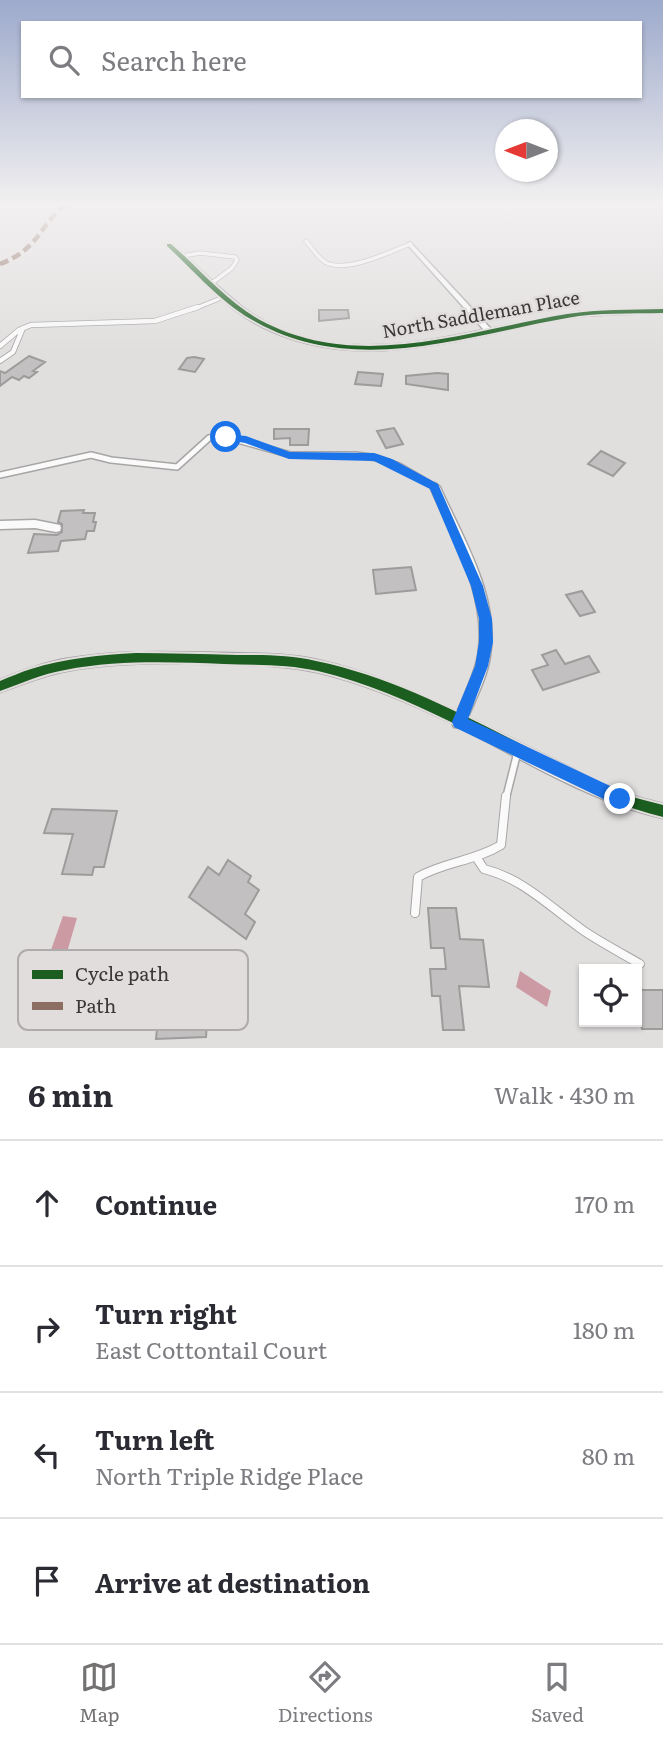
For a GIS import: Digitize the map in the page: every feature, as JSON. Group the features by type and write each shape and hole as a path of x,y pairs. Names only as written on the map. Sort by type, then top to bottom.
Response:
{"street":[{"name":"North Saddleman Place","path":"180,254 250,316 300,339 341,347 410,347 580,314 663,312"},
{"path":"419,254 489,331"},
{"path":"435,487 477,586 485,619 486,642 482,666 459,722"},
{"path":"0,525 35,524 56,528"},
{"path":"0,686 31,673 79,661 278,660 305,663 359,676 620,799 663,811"}],"lane":[{"path":"183,256 195,254"},
{"path":"208,254 235,257 237,260 232,268 212,283"},
{"path":"317,254 325,262 339,266 384,254"},
{"path":"0,346 23,328 50,323 155,320 173,317 226,296"},
{"path":"0,361 13,352 23,328"},
{"path":"0,475 72,457 91,455 111,460 177,467 192,455 204,439 214,436 246,439 289,455 374,457 388,461 435,487"},
{"path":"415,913 418,877 433,867 488,855 500,845 508,782 518,750"},
{"path":"476,857 484,869 501,873 530,889 584,931 640,964"}],"shaded area":[{"path":"63,916 77,918 68,950 51,950"},
{"path":"520,971 551,991 547,1007 516,987"}],"building":[{"path":"319,310 348,310 349,318 319,321"},
{"path":"29,356 45,362 33,371 37,372 29,378 24,376 19,380 12,377 0,386 0,371 5,373"},
{"path":"187,358 204,359 195,372 179,369"},
{"path":"358,372 383,374 381,386 355,384"},
{"path":"448,374 448,390 406,384 406,376"},
{"path":"394,428 403,444 386,448 377,431"},
{"path":"274,429 309,429 308,445 290,445 290,438 274,439"},
{"path":"601,451 625,463 613,476 588,464"},
{"path":"84,510 83,513 95,513 93,522 96,522 94,531 87,531 85,539 61,541 58,551 28,553 34,534 57,535 62,532 62,524 58,522 61,511"},
{"path":"411,567 416,590 376,594 373,570"},
{"path":"582,591 595,612 580,616 566,595"},
{"path":"556,650 565,664 589,656 599,672 543,690 532,670 548,665 542,655"},
{"path":"52,809 117,811 104,867 94,867 92,875 62,874 73,834 44,833"},
{"path":"228,860 251,876 248,882 259,890 245,914 255,922 246,939 189,897 208,867 219,875"},
{"path":"428,908 456,908 460,939 483,940 489,987 459,986 464,1030 443,1030 440,996 432,996 430,969 446,969 444,948 431,948"},
{"path":"642,990 663,990 663,1029 642,1029"},
{"path":"157,1030 207,1030 206,1037 156,1039"}],"marked path":[{"path":"0,264 23,254"}],"cycle path":[{"path":"179,254 223,295 258,321 295,338 333,347 372,349 411,346 579,314 663,311"},
{"path":"0,686 32,673 100,660 278,660 315,666 388,687 597,789 663,811"}],"route":[{"path":"226,437 246,439 289,455 374,457 388,461 435,487 484,607 486,642 482,666 459,722 620,799"}]}
